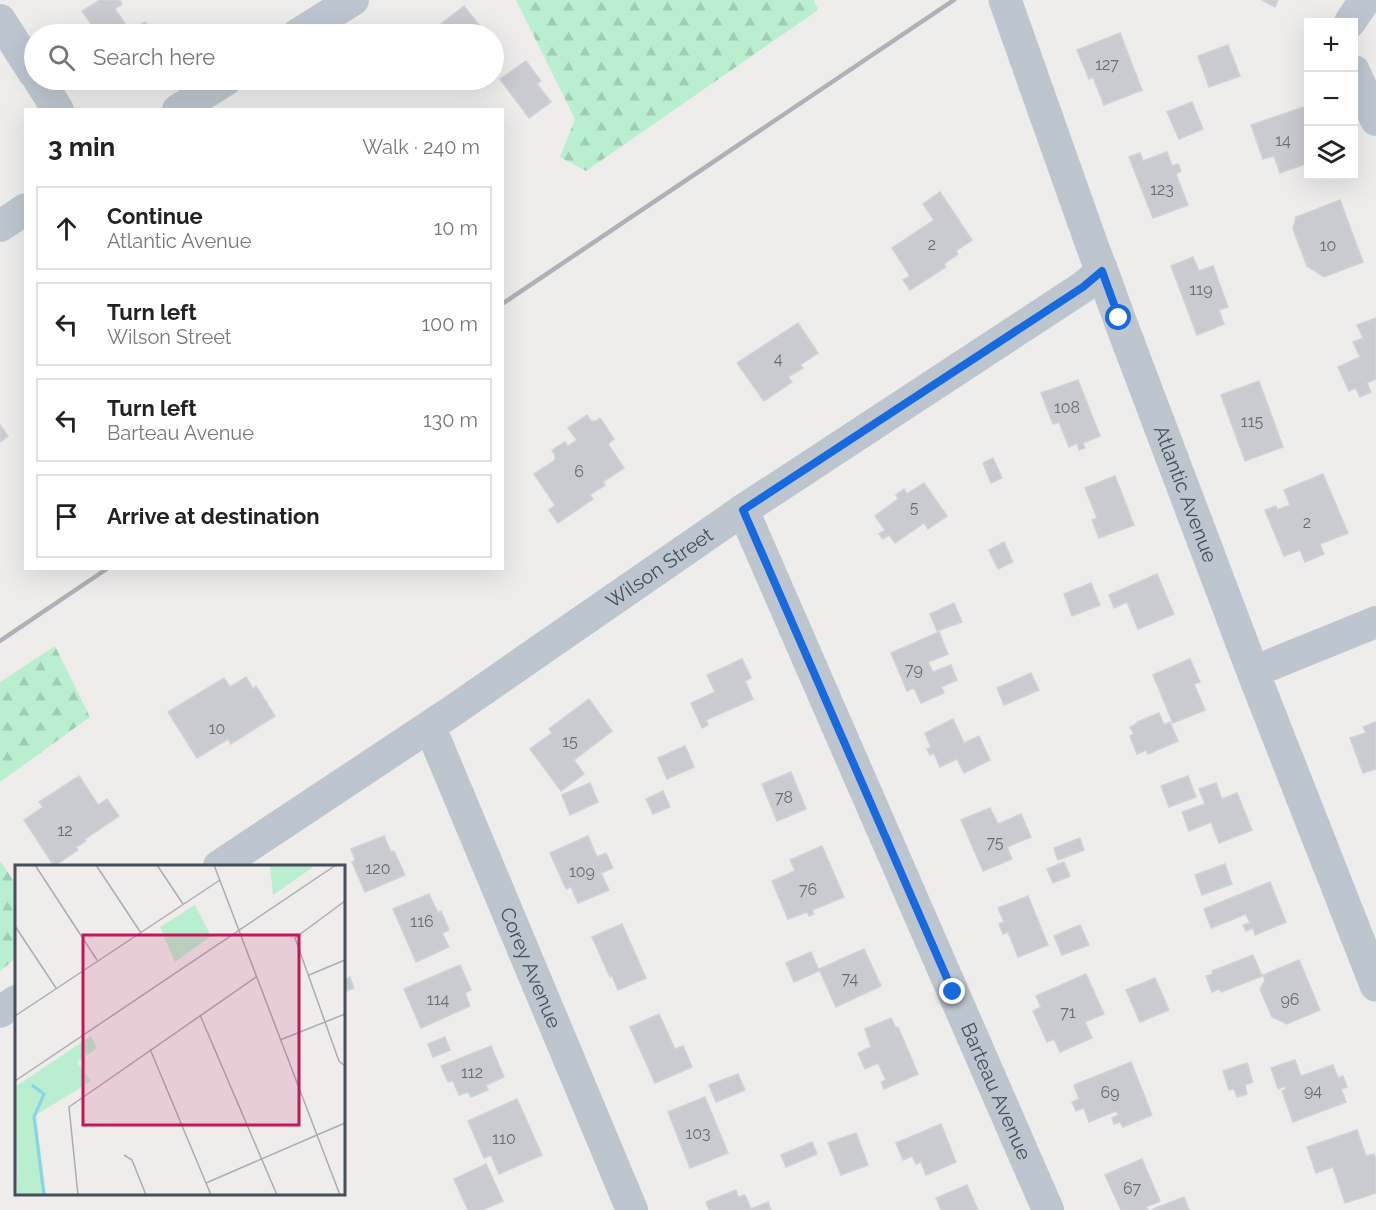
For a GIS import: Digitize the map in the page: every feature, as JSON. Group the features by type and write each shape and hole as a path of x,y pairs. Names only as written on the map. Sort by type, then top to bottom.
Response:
{"street":[{"path":"314,24 353,0"},
{"name":"Atlantic Avenue","path":"1005,0 1119,318 1253,672 1376,985"},
{"path":"1353,18 1365,0"},
{"path":"0,20 24,57"},
{"path":"1353,72 1376,120"},
{"path":"45,90 57,108"},
{"path":"181,108 210,90"},
{"path":"0,226 24,210"},
{"name":"Wilson Street","path":"222,865 430,727 743,510 1083,287 1102,271"},
{"name":"Barteau Avenue","path":"743,510 1048,1210"},
{"path":"1253,672 1376,622"},
{"name":"Corey Avenue","path":"430,727 632,1210"},
{"path":"0,1012 15,1002"}],"green space":[{"path":"516,0 814,0 818,10 586,171 560,157 575,119"},
{"path":"55,646 90,717 0,782 0,682"},
{"path":"0,861 15,883 15,959 0,971"}],"building":[{"path":"100,0 119,0 122,4 115,9 125,24 91,24 82,11"},
{"path":"1262,0 1278,0 1275,7"},
{"path":"464,6 478,24 441,24"},
{"path":"1120,33 1142,90 1104,105 1093,77 1089,79 1077,50"},
{"path":"1228,45 1240,76 1209,87 1198,56"},
{"path":"526,61 541,81 537,84 551,102 529,118 504,84 504,76"},
{"path":"1192,102 1203,129 1179,139 1167,112"},
{"path":"1304,107 1304,164 1280,173 1274,156 1263,159 1251,125"},
{"path":"1167,152 1172,166 1178,164 1181,171 1176,174 1188,205 1153,218 1129,157 1140,153 1143,161"},
{"path":"940,192 972,240 956,251 958,254 944,264 946,267 910,290 903,280 910,276 892,248 934,220 923,204"},
{"path":"1340,200 1363,262 1324,277 1307,266 1293,229 1296,217"},
{"path":"1193,257 1199,271 1213,266 1228,307 1219,310 1224,324 1197,335 1171,266"},
{"path":"1376,318 1376,379 1367,383 1371,392 1360,397 1356,388 1349,391 1338,367 1360,357 1353,342 1363,338 1357,325"},
{"path":"798,323 818,353 800,365 803,368 788,377 792,382 764,401 737,363"},
{"path":"1078,380 1100,436 1083,443 1085,448 1079,450 1077,443 1069,447 1059,422 1053,424 1041,393"},
{"path":"1259,381 1283,447 1245,461 1221,395"},
{"path":"587,415 591,421 600,418 614,439 608,444 624,468 603,482 605,485 590,495 593,499 558,523 549,510 555,505 534,474 555,460 552,450 565,442 568,446 577,440 568,428"},
{"path":"0,425 8,436 0,442"},
{"path":"993,458 1002,478 991,483 983,463"},
{"path":"1323,474 1348,533 1320,544 1324,554 1305,562 1300,550 1284,556 1265,510 1276,506 1277,510 1290,505 1284,490"},
{"path":"1115,476 1134,525 1099,538 1092,520 1097,518 1085,488"},
{"path":"924,483 947,516 928,529 924,523 895,543 889,535 883,539 879,534 885,530 875,516 898,499 896,495 904,489 907,494"},
{"path":"1004,542 1013,562 998,569 989,550"},
{"path":"1157,574 1174,614 1138,629 1127,602 1114,608 1109,595"},
{"path":"1091,583 1100,605 1072,616 1064,594"},
{"path":"954,603 962,622 937,631 930,614"},
{"path":"939,632 948,654 928,662 933,672 951,665 957,680 941,687 944,693 921,703 914,688 907,691 891,653"},
{"path":"742,659 751,678 745,681 753,699 706,720 708,725 702,728 691,703 715,692 707,675"},
{"path":"1190,659 1200,682 1194,684 1205,710 1173,723 1153,675"},
{"path":"1031,673 1039,690 1004,705 997,688"},
{"path":"246,677 253,689 256,686 275,716 231,744 228,739 197,758 168,712 224,678 230,687"},
{"path":"589,699 612,731 574,760 584,774 561,791 530,749 552,733 549,729"},
{"path":"1159,713 1164,725 1170,722 1178,741 1148,754 1146,750 1137,754 1130,736 1134,734 1130,727"},
{"path":"953,719 964,743 979,736 990,760 964,773 957,759 940,767 934,753 930,755 927,749 931,747 925,733"},
{"path":"1376,722 1376,769 1363,773 1350,738 1366,733 1363,727"},
{"path":"685,746 694,767 667,779 658,758"},
{"path":"791,772 806,809 777,821 762,784"},
{"path":"79,776 98,805 107,799 119,816 85,839 86,841 76,847 78,850 53,865 24,820 43,807 39,802"},
{"path":"1188,776 1196,797 1169,807 1161,786"},
{"path":"590,783 598,802 570,815 562,795"},
{"path":"1216,783 1222,799 1237,793 1252,830 1219,843 1211,822 1189,831 1182,812 1205,804 1199,789"},
{"path":"663,791 670,807 653,814 646,799"},
{"path":"990,808 998,824 1021,814 1031,837 1007,847 1012,859 983,871 961,820"},
{"path":"384,836 405,875 365,892 352,862 355,860 351,849"},
{"path":"588,836 597,857 606,853 613,868 601,873 609,890 578,903 571,887 566,889 550,853"},
{"path":"1080,838 1084,850 1058,860 1054,848"},
{"path":"822,846 844,897 812,910 814,914 809,916 807,912 788,919 772,881 795,871 790,860"},
{"path":"1064,862 1070,876 1053,883 1047,869"},
{"path":"1225,864 1232,884 1202,895 1195,875"},
{"path":"1270,882 1286,922 1255,935 1253,928 1246,931 1243,925 1250,923 1246,914 1211,928 1204,909"},
{"path":"429,894 438,913 441,911 449,930 442,933 449,947 416,962 393,909"},
{"path":"1028,896 1048,945 1018,957 1008,932 1003,934 999,924 1004,922 998,908"},
{"path":"622,924 646,978 618,990 592,937"},
{"path":"1080,925 1089,945 1062,955 1054,936"},
{"path":"864,949 881,986 836,1007 819,969"},
{"path":"811,952 819,971 794,982 786,963"},
{"path":"1253,955 1262,976 1221,992 1219,989 1212,992 1206,976 1213,974 1212,971"},
{"path":"1299,960 1320,1010 1287,1024 1272,1017 1260,989 1265,980 1263,975"},
{"path":"460,965 471,990 465,993 470,1006 421,1028 404,989"},
{"path":"1086,974 1104,1014 1085,1022 1092,1038 1060,1052 1054,1039 1047,1042 1033,1011 1041,1007 1036,996"},
{"path":"350,977 354,988 345,992 345,980"},
{"path":"1155,978 1169,1010 1140,1022 1126,990"},
{"path":"659,1014 675,1049 683,1046 692,1067 655,1083 630,1027"},
{"path":"891,1018 896,1028 898,1027 918,1074 884,1089 881,1082 886,1080 878,1063 865,1069 858,1053 871,1047 865,1029"},
{"path":"445,1037 450,1050 433,1057 428,1044"},
{"path":"491,1046 504,1077 486,1085 488,1090 471,1097 468,1092 459,1095 453,1081 448,1082 441,1066"},
{"path":"1295,1060 1301,1076 1333,1065 1338,1078 1343,1076 1347,1087 1341,1089 1346,1102 1293,1122 1282,1091 1286,1089 1285,1086 1278,1089 1271,1068"},
{"path":"1131,1062 1152,1115 1123,1127 1120,1122 1114,1124 1112,1118 1118,1115 1116,1111 1089,1122 1084,1108 1076,1111 1072,1102 1079,1099 1074,1085"},
{"path":"1247,1063 1253,1082 1245,1085 1247,1094 1237,1097 1234,1089 1229,1090 1223,1071"},
{"path":"738,1074 745,1090 716,1102 709,1085"},
{"path":"705,1097 728,1153 690,1168 668,1112"},
{"path":"517,1099 542,1155 499,1174 491,1155 484,1158 468,1121"},
{"path":"941,1124 956,1162 926,1175 921,1162 916,1164 912,1156 903,1160 896,1143"},
{"path":"1357,1130 1366,1156 1374,1154 1376,1193 1345,1203 1333,1167 1316,1173 1307,1147"},
{"path":"856,1133 868,1165 841,1175 828,1143"},
{"path":"812,1142 817,1154 786,1167 781,1155"},
{"path":"1142,1159 1160,1201 1146,1207 1148,1210 1121,1210 1105,1175"},
{"path":"486,1164 503,1201 482,1210 468,1210 454,1179"},
{"path":"967,1185 978,1210 941,1210 936,1198"},
{"path":"736,1190 738,1197 745,1195 751,1209 768,1202 771,1210 709,1210 706,1202"},
{"path":"1184,1197 1189,1210 1153,1209"}],"railway":[{"path":"504,303 954,0"},
{"path":"0,641 105,570"}],"route":[{"path":"953,992 743,510 1083,287 1102,271 1119,318"}]}
